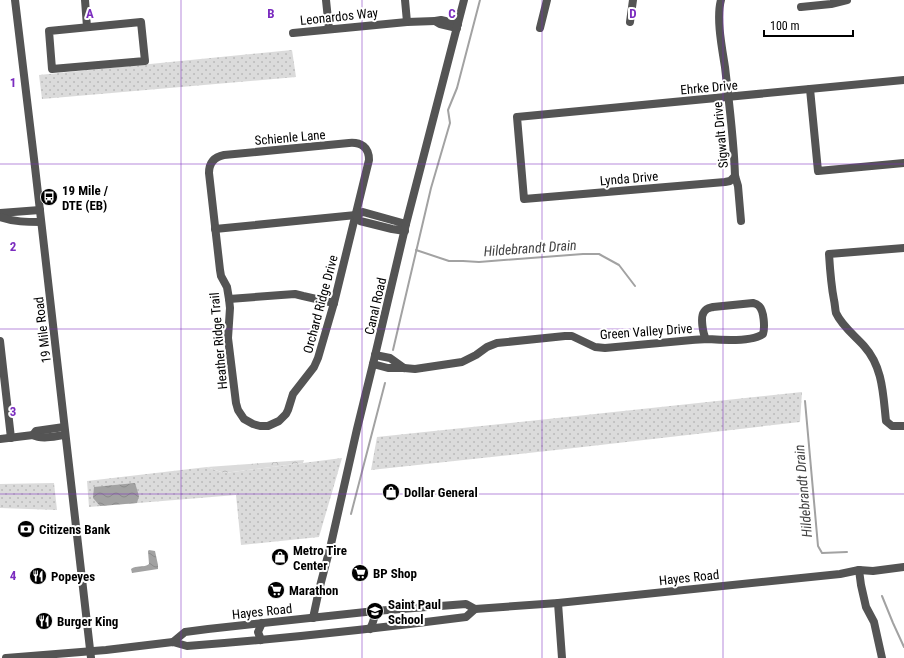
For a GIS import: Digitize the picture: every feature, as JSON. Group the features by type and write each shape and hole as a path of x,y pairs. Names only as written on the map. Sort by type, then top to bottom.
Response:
{"street":[{"name":"19 Mile Road","path":"15,0 91,654"},
{"path":"85,0 87,27"},
{"path":"326,0 329,28"},
{"path":"405,0 407,22"},
{"name":"Canal Road","path":"313,618 406,227 464,0"},
{"path":"540,28 547,0"},
{"path":"630,22 633,0"},
{"name":"Sigwalt Drive","path":"721,0 720,29 741,221"},
{"path":"801,7 831,4 847,0"},
{"name":"Leonardos Way","path":"293,33 329,28 441,20 457,26"},
{"path":"141,22 145,61 52,69 49,31 87,27 141,22"},
{"name":"Ehrke Drive","path":"524,199 517,117 904,80"},
{"path":"810,89 818,171 904,163"},
{"name":"Schienle Lane","path":"213,161 217,157 224,155 353,143 361,145 368,152"},
{"name":"Orchard Ridge Drive","path":"248,422 256,425 268,426 279,421 286,414 293,394 316,363 334,303 369,163 368,152"},
{"name":"Heather Ridge Trail","path":"213,161 209,169 220,273 227,287 229,299 230,308 228,338 236,403 241,415 248,422"},
{"name":"Lynda Drive","path":"524,199 725,182 730,181 735,176"},
{"path":"0,213 40,210"},
{"path":"215,229 356,215 363,212 406,227"},
{"path":"0,217 17,222 41,222"},
{"path":"904,248 829,254 836,312 848,331 868,351 876,365 882,385 886,421 892,426 904,426"},
{"path":"229,299 295,294 334,303"},
{"name":"Green Valley Drive","path":"373,364 388,368 419,369 462,362 476,355 487,347 497,343 561,336 572,336 595,346 605,348 706,339 728,340 756,338 763,334 764,329 762,311 760,307 758,304 753,303 708,308 703,313 702,317 704,336 706,339"},
{"path":"0,341 11,438"},
{"path":"375,355 390,358 404,368"},
{"path":"0,439 33,435 37,437 50,437 64,431"},
{"name":"Hayes Road","path":"173,642 185,632 375,611 466,604 475,609 558,603 840,574 859,570 873,571 904,568"},
{"path":"859,570 866,607 874,622 882,658"},
{"path":"558,603 562,658"},
{"name":"Hayes Road","path":"6,658 91,654 173,642 186,646 370,629 466,617 475,609"},
{"path":"370,629 374,621 375,611"},
{"path":"261,640 258,632 262,623"}],"green space":[{"path":"292,50 296,77 42,99 39,75"},
{"path":"802,392 800,422 371,470 377,437"},
{"path":"342,458 319,537 241,545 236,495 89,507 87,481 207,467 224,473"},
{"path":"304,460 303,463 224,473 207,467"},
{"path":"54,483 57,510 0,508 0,484"}],"water":[{"path":"135,483 139,496 137,503 100,506 93,498 94,487"},
{"path":"149,550 155,551 158,569 132,573 131,569 149,564"}],"waterway":[{"path":"393,350 431,188 450,123 448,110 457,88 480,0"},
{"name":"Hildebrandt Drain","path":"416,250 449,261 479,262 599,254 619,265 635,286"},
{"path":"351,514 385,383"},
{"name":"Hildebrandt Drain","path":"805,401 818,546 822,553 847,552"},
{"name":"Hildebrandt Drain","path":"882,596 904,647"}],"place":[{"name":"19 Mile / DTE (EB)","path":"49,197"},
{"name":"Dollar General","path":"391,492"},
{"name":"Citizens Bank","path":"26,529"},
{"name":"Metro Tire Center","path":"280,557"},
{"name":"BP Shop","path":"360,573"},
{"name":"Popeyes","path":"38,576"},
{"name":"Marathon","path":"276,590"},
{"name":"Saint Paul School","path":"375,611"},
{"name":"Burger King","path":"44,621"}]}
